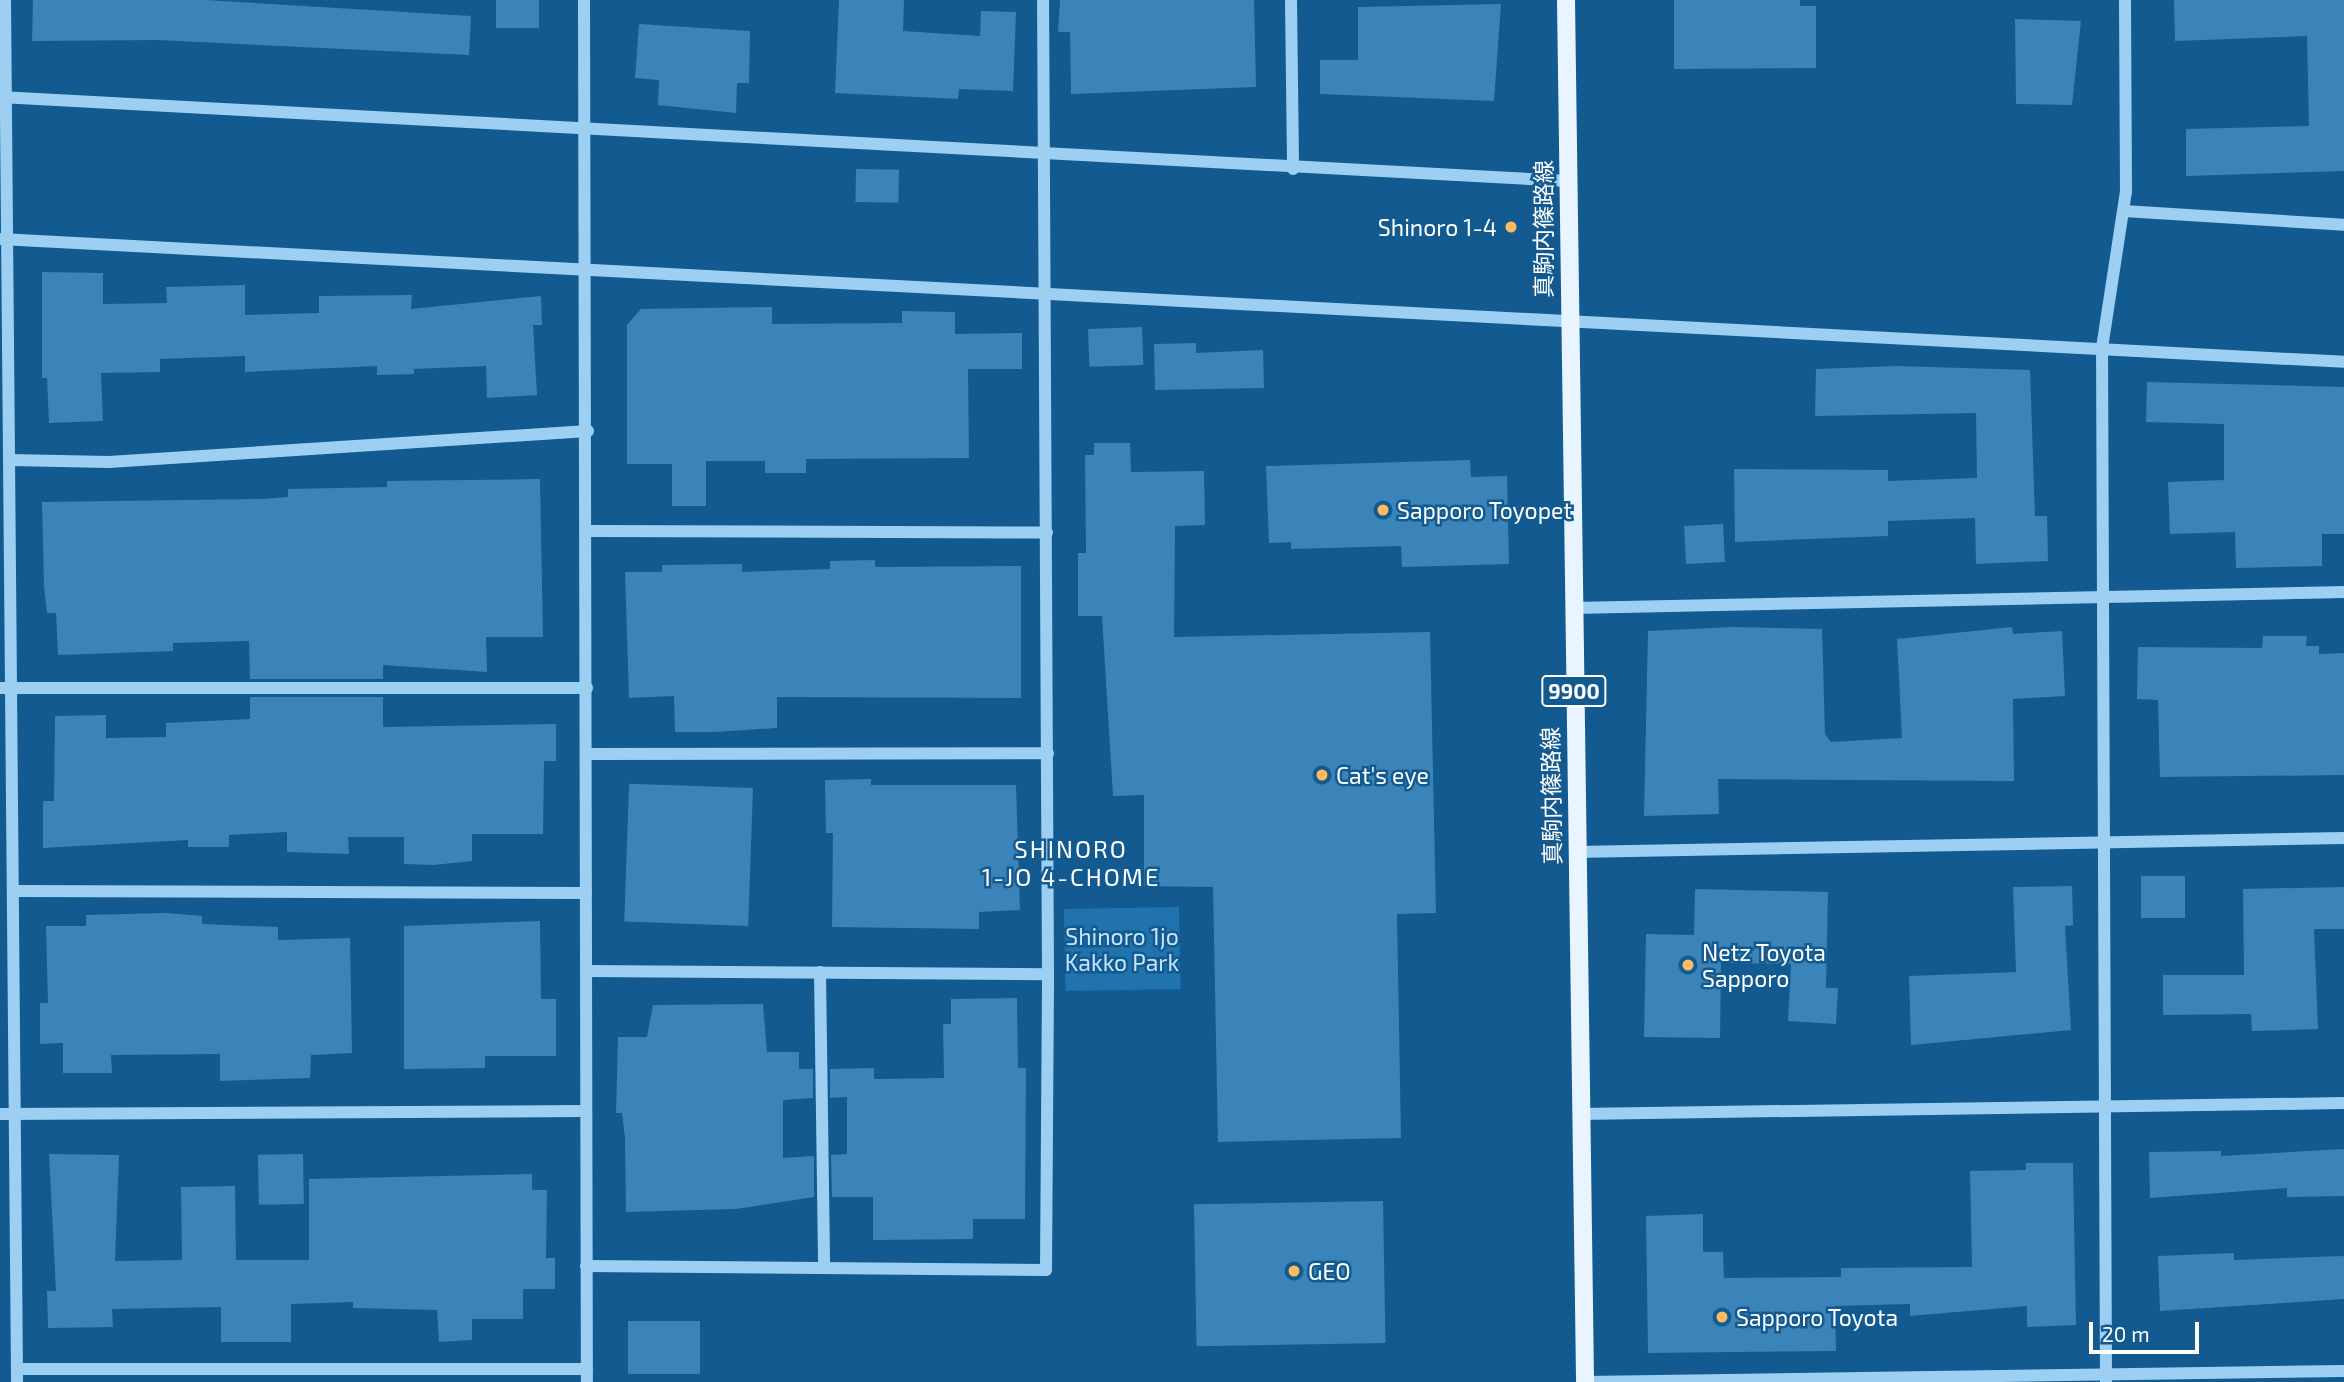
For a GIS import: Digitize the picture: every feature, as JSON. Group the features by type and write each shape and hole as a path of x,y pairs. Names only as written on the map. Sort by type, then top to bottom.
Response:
{"main road":[{"name":"真駒内篠路線","path":"1566,0 1568,322 1585,1382"}],"street":[{"path":"5,0 4,239 10,460 6,688 14,891 17,1375 587,1376 588,268 584,0"},
{"path":"586,1266 1046,1270 1048,753 1044,0"},
{"path":"1291,0 1293,169"},
{"path":"2106,1378 2102,348 2123,211 2125,0"},
{"path":"3,98 586,128 1045,156 1568,181"},
{"path":"2123,211 2344,225"},
{"path":"4,239 1046,291 1568,322 2344,362"},
{"path":"10,460 109,463 588,431"},
{"path":"588,531 1047,533"},
{"path":"1573,608 2344,592"},
{"path":"6,688 587,688"},
{"path":"587,754 1048,753"},
{"path":"1576,852 2344,838"},
{"path":"14,891 586,893"},
{"path":"586,971 1048,974"},
{"path":"820,972 824,1268"},
{"path":"1579,1114 2344,1103"},
{"path":"0,1114 586,1111"},
{"path":"1585,1382 2106,1378 2344,1371"}],"green space":[{"name":"Shinoro 1jo Kakko Park","path":"1179,907 1180,989 1065,991 1064,909"}],"building":[{"path":"33,0 206,0 471,16 469,55 158,40 32,41"},
{"path":"496,0 539,0 539,28 496,28"},
{"path":"839,0 904,0 903,31 980,36 981,11 1016,12 1013,91 959,89 958,99 835,93"},
{"path":"1060,0 1254,0 1256,87 1071,94 1070,32 1058,32"},
{"path":"1674,0 1800,0 1800,6 1816,6 1816,68 1674,69"},
{"path":"2174,0 2344,0 2344,171 2186,176 2186,129 2309,126 2307,36 2175,41"},
{"path":"1501,4 1494,101 1320,94 1320,60 1358,60 1358,7"},
{"path":"2015,19 2081,21 2072,105 2016,104"},
{"path":"639,24 750,31 749,83 737,83 736,113 658,105 659,80 635,78"},
{"path":"856,169 899,170 898,203 855,202"},
{"path":"42,272 103,273 103,304 167,303 166,287 245,285 245,315 319,313 319,296 412,295 411,309 541,296 542,325 533,325 537,395 487,398 486,366 414,369 414,374 377,375 377,366 245,372 245,356 160,359 160,372 101,373 103,421 49,423 47,378 42,378"},
{"path":"772,307 772,324 902,323 902,311 955,312 955,334 1022,333 1022,369 968,369 969,458 806,459 806,473 765,473 765,461 706,461 706,506 672,506 672,464 627,464 627,325 641,309"},
{"path":"1142,327 1143,365 1089,367 1088,329"},
{"path":"1196,343 1196,353 1263,350 1264,388 1155,390 1154,344"},
{"path":"1897,366 2030,370 2035,516 2047,516 2048,561 1976,564 1975,518 1888,521 1888,536 1735,542 1734,469 1888,470 1888,481 1977,478 1976,413 1815,416 1816,369"},
{"path":"2147,382 2344,387 2344,534 2322,534 2322,566 2236,568 2235,532 2170,534 2168,482 2224,480 2224,424 2146,422"},
{"name":"Cat's eye","path":"1094,443 1130,443 1131,472 1204,471 1205,525 1175,526 1174,637 1430,632 1436,913 1397,914 1401,1138 1218,1142 1213,887 1144,886 1144,795 1113,796 1102,616 1078,616 1078,553 1086,553 1085,455 1094,455"},
{"path":"1470,460 1471,477 1507,476 1509,564 1402,567 1401,546 1291,549 1291,542 1269,543 1266,466"},
{"path":"540,479 543,637 486,637 487,672 383,665 383,679 250,679 249,641 173,643 173,651 58,655 56,613 47,613 44,586 42,502 262,499 288,497 288,489 387,487 387,481"},
{"path":"1723,524 1725,562 1686,564 1684,526"},
{"path":"875,560 875,567 1021,566 1021,698 777,697 777,728 675,732 674,696 629,698 625,572 662,572 662,565 742,564 742,572 830,569 830,561"},
{"path":"1732,627 1822,629 1825,734 1831,742 1902,738 1897,639 2012,627 2013,634 2062,631 2065,696 2013,699 2014,781 1718,779 1719,814 1644,816 1648,631"},
{"path":"2263,636 2307,636 2306,646 2319,646 2319,654 2344,653 2344,775 2160,777 2158,700 2137,699 2138,647 2262,648"},
{"path":"250,697 383,697 383,727 556,724 556,761 544,761 543,834 472,834 472,861 434,865 404,864 404,837 348,837 349,854 287,852 287,832 229,835 229,847 188,847 188,840 43,848 43,801 54,801 55,716 106,715 106,738 166,737 166,723 250,719"},
{"path":"871,779 871,785 1016,785 1020,910 979,912 979,929 832,927 833,833 826,833 825,780"},
{"path":"629,784 753,788 748,926 624,922"},
{"path":"2141,876 2185,876 2185,918 2141,918"},
{"path":"2072,886 2073,925 2065,926 2071,1030 1911,1045 1909,976 2016,972 2013,887"},
{"path":"2344,887 2344,929 2314,929 2318,1029 2252,1031 2251,1014 2163,1015 2163,975 2244,975 2243,889"},
{"path":"1695,889 1828,892 1826,988 1838,988 1836,1024 1788,1021 1791,964 1721,963 1720,1038 1644,1037 1646,934 1694,935"},
{"path":"166,913 202,916 202,924 278,927 278,940 350,938 352,1053 311,1055 310,1078 220,1081 220,1054 111,1055 112,1073 63,1073 63,1043 40,1044 40,1003 48,1003 46,926 86,926 86,915"},
{"path":"540,921 541,999 556,999 556,1056 485,1056 485,1068 404,1069 404,926"},
{"path":"1017,998 1018,1068 1026,1068 1025,1219 973,1219 973,1239 873,1240 873,1197 832,1197 831,1155 847,1154 847,1097 830,1098 830,1069 874,1068 874,1079 944,1078 943,1024 951,1024 951,999"},
{"path":"763,1004 767,1052 799,1052 799,1069 813,1069 813,1098 783,1100 783,1158 814,1156 814,1197 736,1209 626,1212 625,1139 622,1113 616,1113 618,1037 647,1037 653,1005"},
{"path":"2344,1149 2344,1196 2287,1197 2287,1188 2150,1198 2149,1152 2221,1151 2221,1156"},
{"path":"49,1154 119,1155 115,1261 182,1260 181,1187 235,1186 236,1260 309,1260 309,1179 532,1174 532,1190 547,1190 546,1258 555,1258 555,1289 523,1289 523,1319 472,1319 472,1340 439,1342 437,1310 353,1308 353,1302 291,1304 291,1342 221,1342 221,1307 112,1309 113,1327 48,1328 47,1291 56,1291"},
{"path":"303,1154 304,1204 259,1205 258,1155"},
{"path":"2026,1163 2073,1163 2076,1325 2027,1327 2027,1306 1910,1316 1910,1304 1835,1306 1836,1351 1648,1353 1646,1216 1703,1214 1703,1252 1723,1252 1724,1278 1841,1277 1841,1268 1972,1267 1970,1171 2026,1170"},
{"path":"1383,1201 1385,1343 1197,1346 1194,1204"},
{"path":"2234,1253 2234,1260 2344,1256 2344,1299 2160,1311 2158,1256"},
{"path":"628,1321 700,1321 700,1374 628,1374"}],"place":[{"name":"Shinoro 1-4","path":"1511,227"},
{"name":"Sapporo Toyopet","path":"1383,510"},
{"name":"Cat's eye","path":"1322,775"},
{"name":"Netz Toyota Sapporo","path":"1688,965"},
{"name":"GEO","path":"1294,1271"},
{"name":"Sapporo Toyota","path":"1722,1317"}],"district":[{"name":"SHINORO 1-JO 4-CHOME","path":"1071,863"}]}
